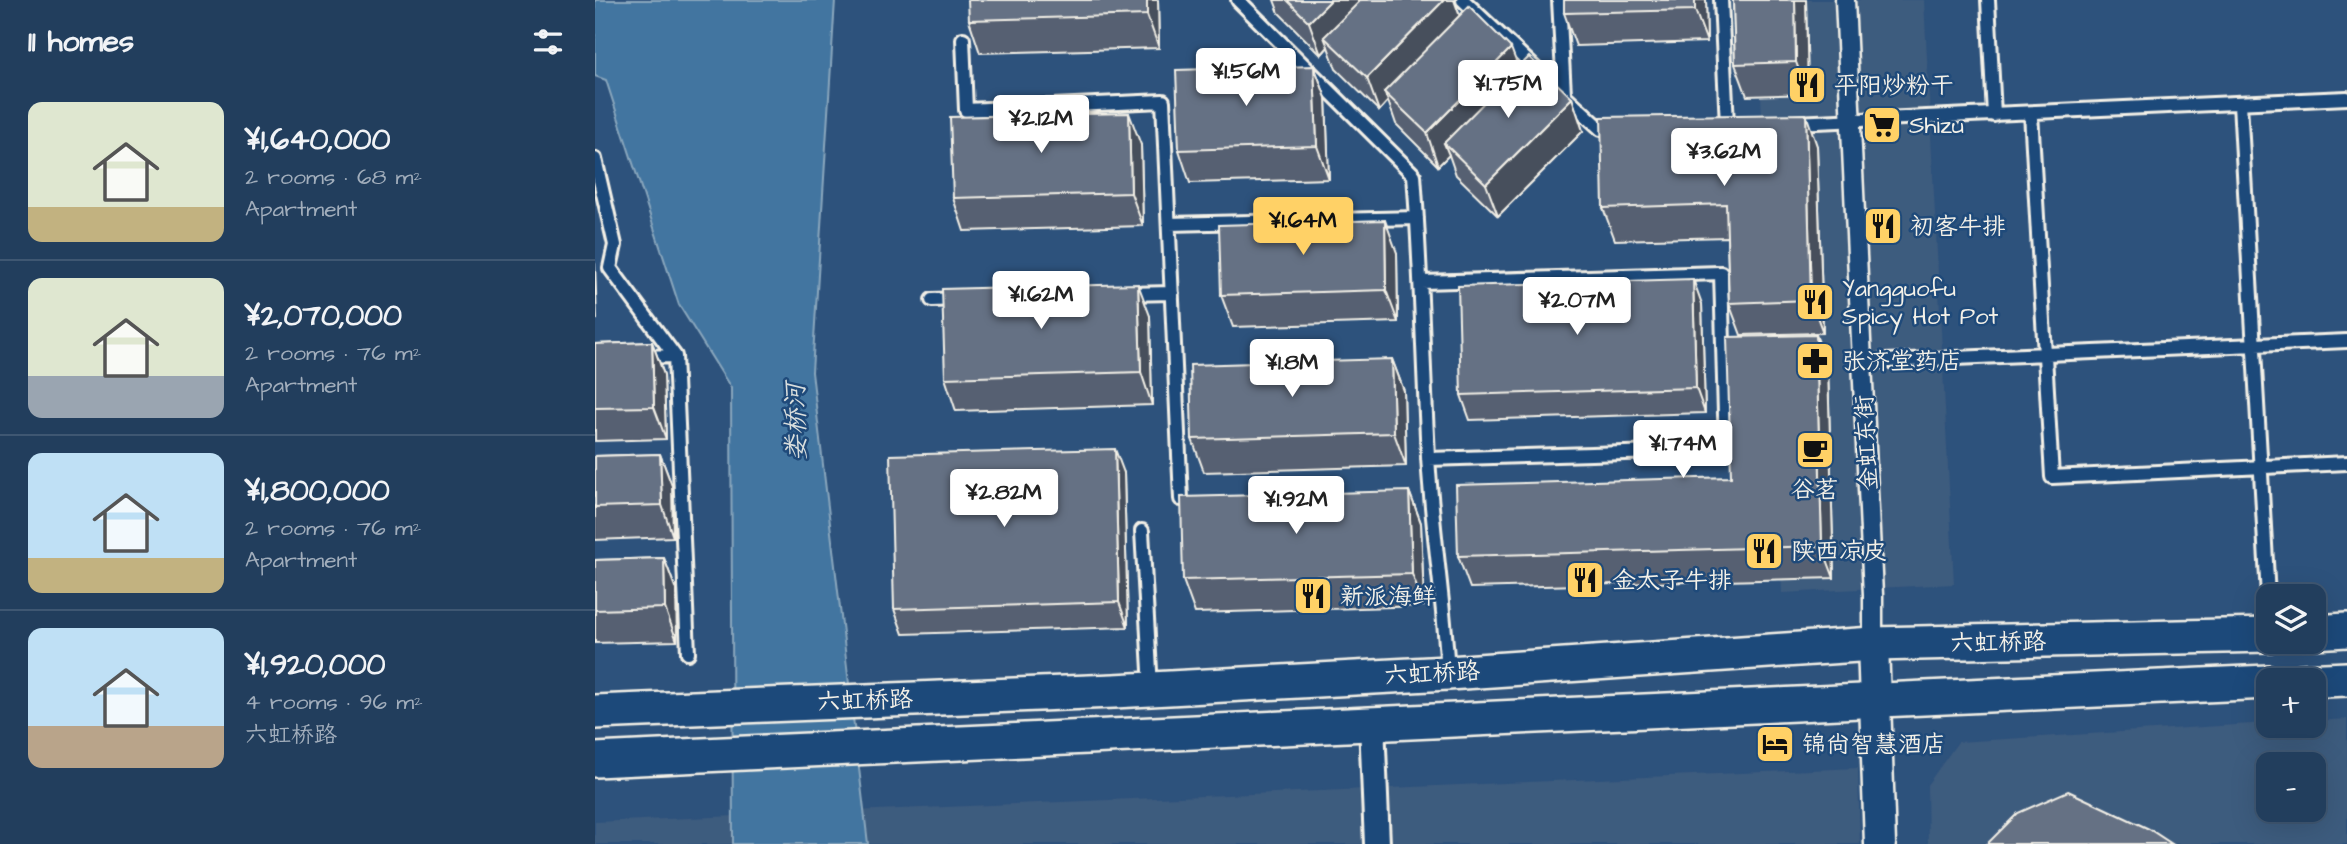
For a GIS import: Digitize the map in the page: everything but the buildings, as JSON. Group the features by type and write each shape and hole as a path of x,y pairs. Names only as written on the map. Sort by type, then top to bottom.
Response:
{"main road":[{"path":"2326,631 2347,630"},
{"name":"六虹桥路","path":"595,712 1448,673 1873,644 2256,635"},
{"path":"2326,680 2347,679"},
{"name":"六虹桥路","path":"595,761 2256,683"}],"street":[{"name":"金虹东街","path":"1845,0 1872,581 1880,844"},
{"path":"1372,723 1377,844"}],"lane":[{"path":"1238,0 1414,175 1422,282 1428,459 1448,673"},
{"path":"1463,0 1601,129 1629,128"},
{"path":"1559,0 1564,94"},
{"path":"1721,0 1727,125"},
{"path":"1989,0 1994,115"},
{"path":"963,39 966,110 1163,101 1181,499"},
{"path":"1782,124 2347,98"},
{"path":"2240,103 2267,584"},
{"path":"2031,113 2052,477 2347,463"},
{"path":"1713,126 1741,125"},
{"path":"595,159 615,244 610,268 675,356 674,467 678,574 688,653"},
{"path":"1169,224 1417,218"},
{"path":"1422,282 1721,274 1726,450 1428,459"},
{"path":"1119,295 1172,293"},
{"path":"932,300 972,299"},
{"path":"1862,362 2347,341"},
{"path":"622,357 675,356"},
{"path":"1142,531 1151,688"}],"shaded area":[{"path":"1757,0 1924,0 1954,584 1782,593"},
{"path":"2347,719 2347,844 1928,844 1927,785 1958,742 2256,724 2256,738 2326,738 2326,720"},
{"path":"1858,768 1860,844 595,844 595,822"}],"water":[{"name":"娄桥河","path":"595,0 835,0 812,372 868,844 733,844 731,388 679,305 606,80 595,76"}],"place":[{"name":"平阳炒粉干","path":"1807,85"},
{"name":"Shizu","path":"1882,125"},
{"name":"初客牛排","path":"1883,226"},
{"name":"Yangguofu Spicy Hot Pot","path":"1815,302"},
{"name":"张济堂药店","path":"1815,361"},
{"name":"谷茗","path":"1815,450"},
{"name":"陕西凉皮","path":"1764,551"},
{"name":"金太子牛排","path":"1585,580"},
{"name":"新派海鲜","path":"1313,596"},
{"name":"锦尚智慧酒店","path":"1775,744"}]}
